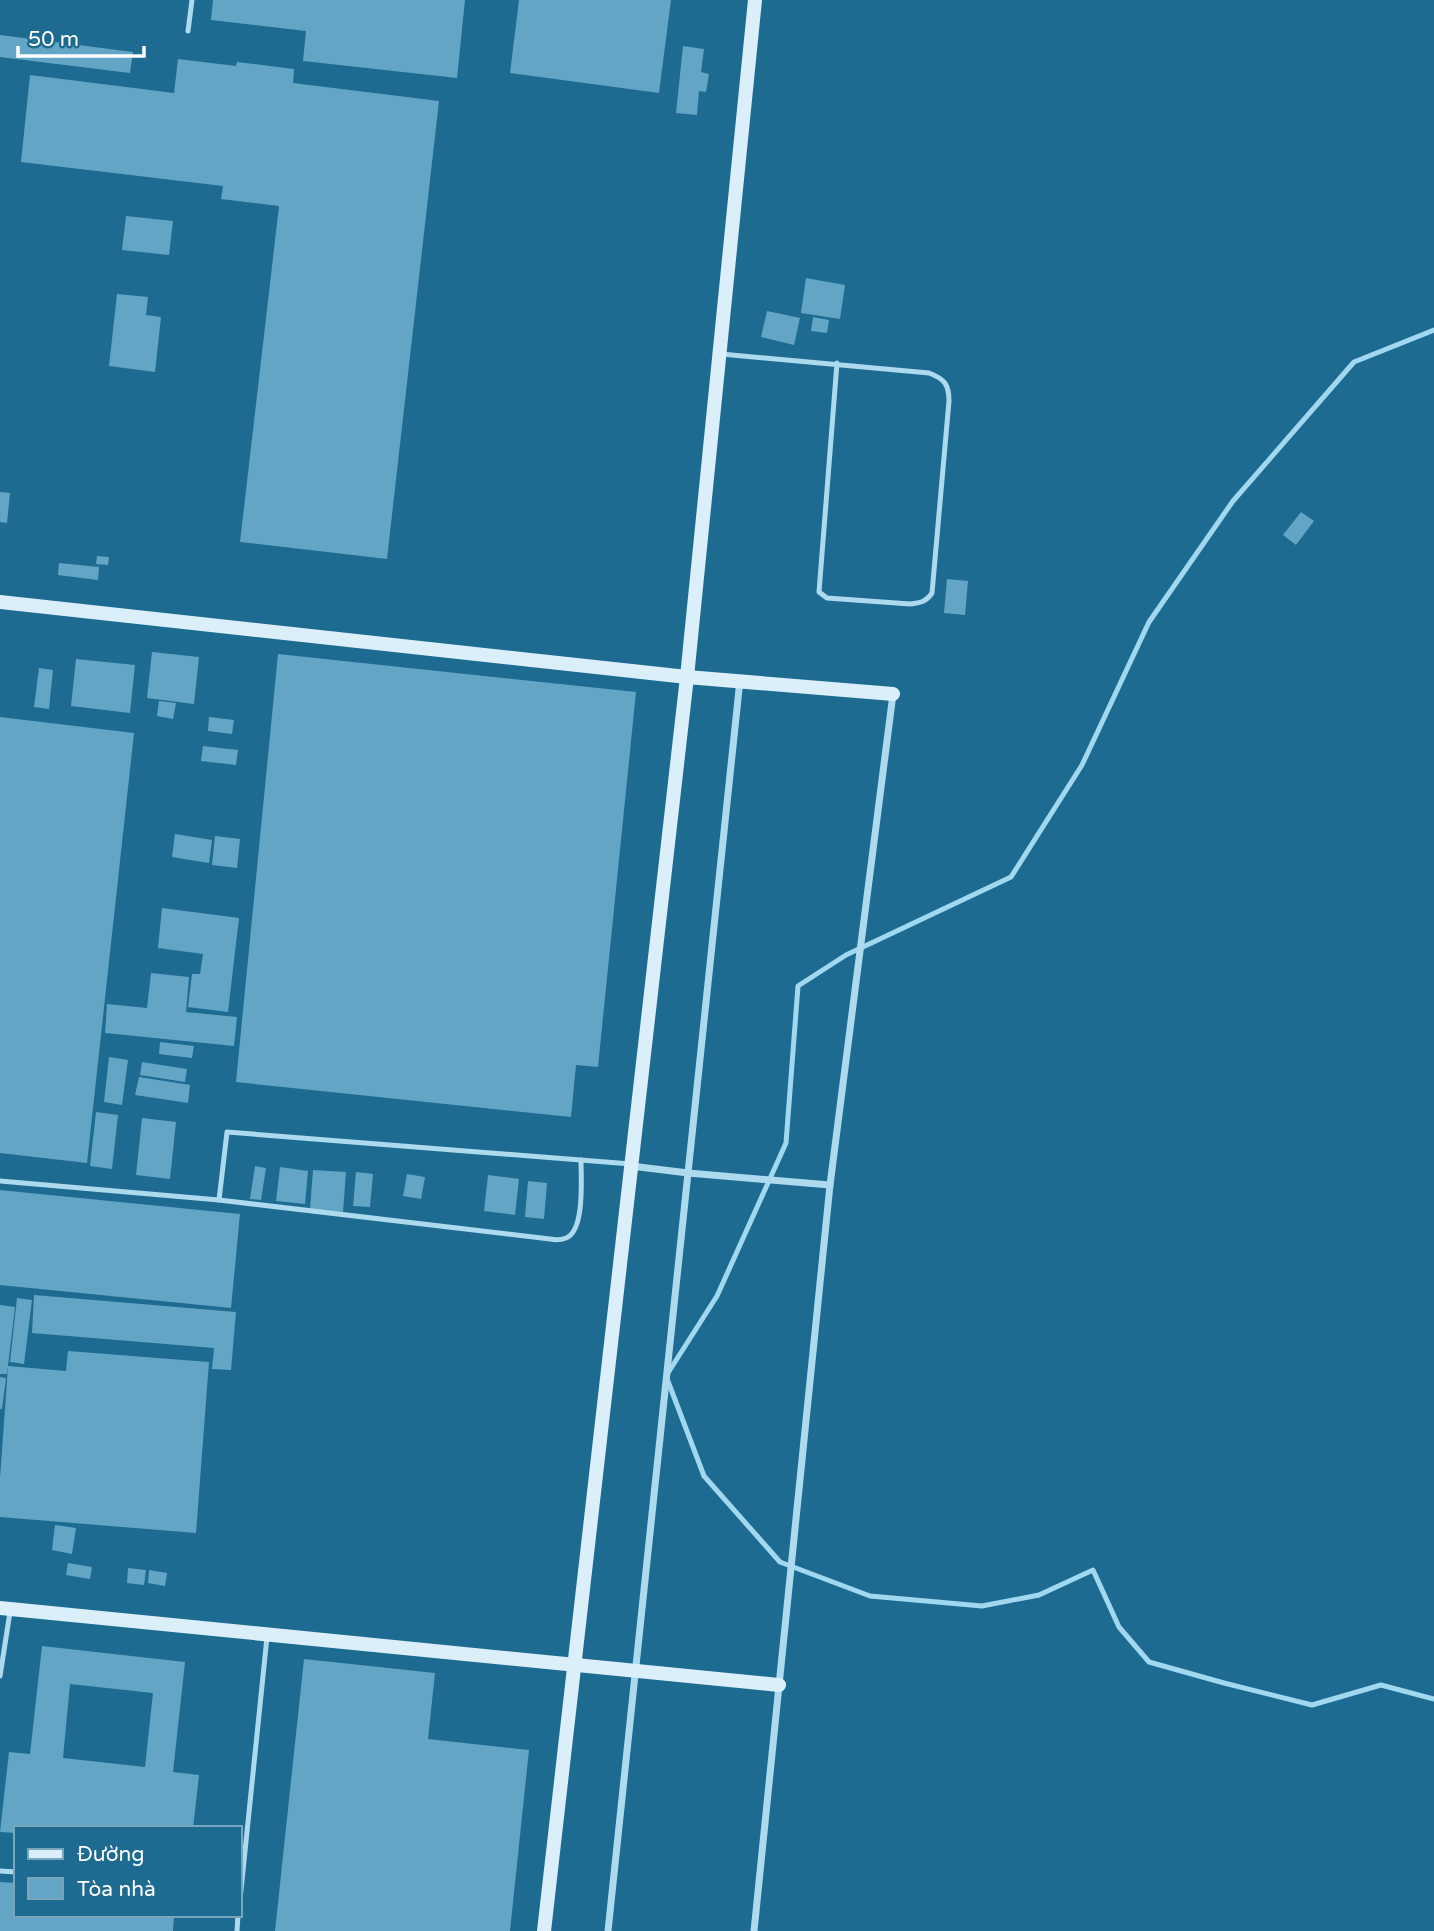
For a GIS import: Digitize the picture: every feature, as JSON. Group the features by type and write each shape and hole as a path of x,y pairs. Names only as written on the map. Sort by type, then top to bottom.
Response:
{"street":[{"path":"544,1931 687,677 755,0"},
{"path":"0,602 687,677 893,694 830,1185 754,1931"},
{"path":"608,1931 740,680"},
{"path":"631,1165 688,1173 830,1185"},
{"path":"5,1608 779,1685"}],"lane":[{"path":"188,31 192,0"},
{"path":"719,354 836,363 929,373 946,382 949,401 932,593 921,603 827,598 818,592 836,363"},
{"path":"219,1200 227,1132 631,1165"},
{"path":"0,1181 219,1200 564,1240 573,1234 577,1226 581,1160"},
{"path":"0,1676 5,1608"},
{"path":"242,1874 268,1634"}],"building":[{"path":"213,0 465,0 457,78 303,61 306,31 211,20"},
{"path":"519,0 671,0 659,93 510,73"},
{"path":"0,35 133,52 130,73 0,57"},
{"path":"683,46 704,49 701,72 709,74 706,92 699,91 697,115 676,113"},
{"path":"178,59 294,69 293,83 439,101 387,559 240,542 279,206 221,199 223,186 21,162 30,75 174,93"},
{"path":"126,216 173,221 169,255 122,250"},
{"path":"806,278 845,285 840,319 801,313"},
{"path":"117,294 148,297 146,315 161,317 155,372 109,366"},
{"path":"767,311 800,318 794,345 761,337"},
{"path":"813,317 829,320 827,333 811,331"},
{"path":"0,492 10,493 7,523 0,522"},
{"path":"1301,512 1314,521 1296,545 1283,535"},
{"path":"97,556 109,557 108,565 96,564"},
{"path":"59,563 99,567 98,580 58,575"},
{"path":"947,579 968,581 965,615 944,613"},
{"path":"152,652 199,657 194,704 147,698"},
{"path":"278,654 636,692 598,1067 576,1065 571,1117 236,1082"},
{"path":"76,659 135,665 130,713 71,706"},
{"path":"39,668 53,670 49,709 34,707"},
{"path":"159,701 176,703 173,719 157,716"},
{"path":"0,717 134,733 87,1163 0,1153"},
{"path":"209,717 234,720 232,734 208,731"},
{"path":"203,746 238,750 236,765 201,761"},
{"path":"175,834 212,840 209,863 172,857"},
{"path":"215,836 240,839 237,868 212,865"},
{"path":"162,908 239,918 228,1012 188,1007 192,974 200,974 203,954 158,948"},
{"path":"151,973 189,977 186,1012 237,1017 234,1046 105,1033 107,1004 147,1008"},
{"path":"160,1042 194,1046 192,1058 159,1054"},
{"path":"109,1057 128,1060 122,1105 104,1102"},
{"path":"142,1062 187,1069 185,1082 140,1075"},
{"path":"139,1077 190,1085 188,1103 135,1095"},
{"path":"96,1112 118,1115 112,1169 90,1166"},
{"path":"142,1118 176,1122 170,1179 136,1175"},
{"path":"255,1166 266,1168 261,1200 250,1199"},
{"path":"280,1167 308,1171 305,1204 276,1201"},
{"path":"313,1170 346,1172 343,1212 310,1209"},
{"path":"356,1172 373,1174 370,1207 353,1206"},
{"path":"407,1174 425,1177 421,1199 403,1196"},
{"path":"488,1175 519,1179 515,1215 484,1211"},
{"path":"528,1181 547,1183 544,1219 525,1217"},
{"path":"0,1190 240,1214 231,1308 0,1285"},
{"path":"34,1295 236,1312 231,1370 212,1369 214,1348 32,1333"},
{"path":"17,1298 32,1300 24,1364 10,1362"},
{"path":"0,1305 15,1307 7,1374 0,1374"},
{"path":"68,1351 209,1362 196,1533 0,1517 8,1366 66,1371"},
{"path":"0,1377 6,1378 2,1409 0,1409"},
{"path":"55,1525 76,1528 72,1554 52,1550"},
{"path":"68,1563 92,1567 90,1579 66,1575"},
{"path":"128,1568 146,1570 144,1585 127,1583"},
{"path":"149,1570 167,1573 165,1586 148,1583"},
{"path":"42,1646 185,1662 173,1772 199,1775 193,1826 14,1826 14,1833 0,1832 9,1752 30,1754","holes":["70,1684 153,1693 145,1767 63,1758"]},
{"path":"304,1659 435,1673 428,1739 529,1750 510,1931 275,1931"},
{"path":"0,1882 14,1883 14,1917 174,1917 173,1931 0,1931"}],"waterway":[{"path":"1434,330 1354,362 1233,501 1149,622 1082,765 1011,877 846,955 798,986 786,1143 717,1296 666,1376 704,1476 780,1562 870,1596 982,1606 1039,1595 1093,1570 1119,1627 1149,1662 1312,1705 1381,1685 1434,1699"}]}
